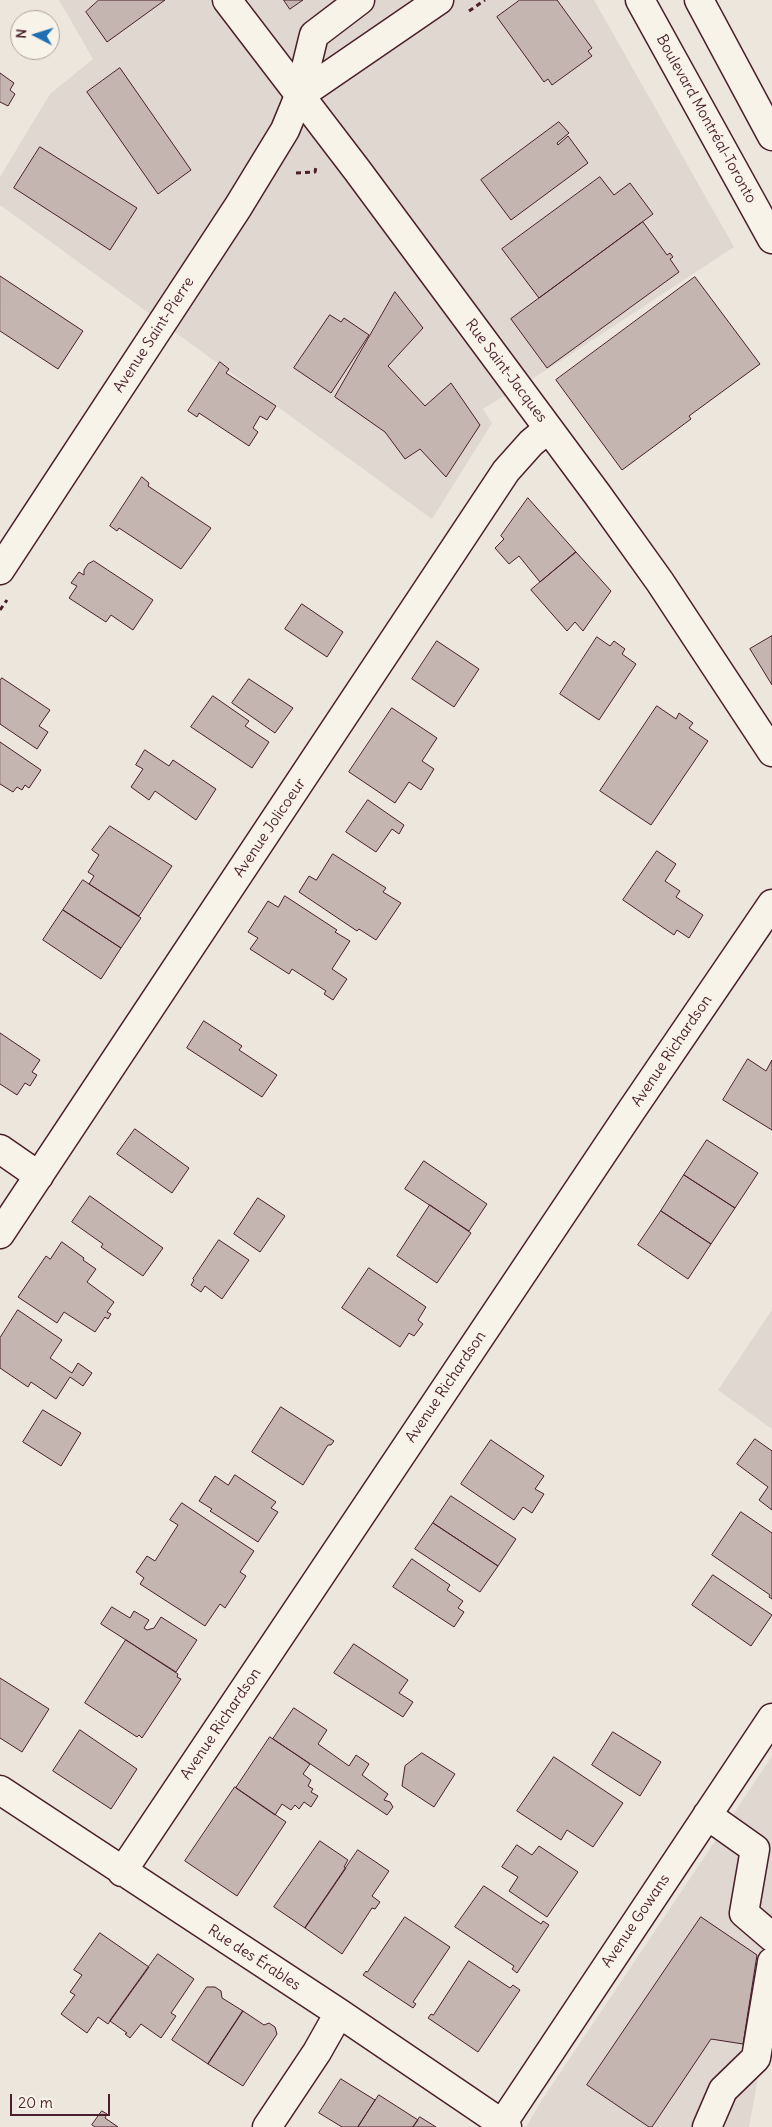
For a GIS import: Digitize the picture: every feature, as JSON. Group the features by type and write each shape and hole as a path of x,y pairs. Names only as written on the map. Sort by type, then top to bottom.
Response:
{"main road":[{"name":"Rue Saint-Jacques","path":"227,0 357,170 660,582 772,752"},
{"name":"Avenue Saint-Pierre","path":"0,570 238,207 285,130 299,96 314,35 360,0"},
{"path":"299,96 439,0"},
{"name":"Boulevard Montréal-Toronto","path":"640,0 772,239"},
{"path":"699,0 772,136"},
{"name":"Avenue Jolicoeur","path":"0,1234 506,471 522,451 548,428"},
{"name":"Avenue Richardson","path":"122,1872 620,1127 772,904"},
{"path":"0,1150 40,1176"},
{"name":"Avenue Gowans","path":"504,2125 772,1718"},
{"name":"Rue des Érables","path":"0,1790 339,2013 504,2125"},
{"path":"707,1815 755,1849 744,1913 772,1936"},
{"path":"707,2127 723,2090 756,2058 772,1962"},
{"path":"267,2127 317,2052 339,2013"}],"path":[{"path":"466,12 485,0"}],"shaded area":[{"path":"59,0 594,0 734,247 559,362 483,409 492,423 432,519 0,205 0,177 50,94 93,59"},
{"path":"772,1310 772,1429 718,1390"},
{"path":"772,1756 772,2001 749,2127 526,2127 542,2100"}],"building":[{"path":"99,0 165,0 107,42 86,12"},
{"path":"284,0 303,0 290,9"},
{"path":"520,0 557,0 592,48 588,51 592,56 552,85 548,79 544,82 497,17"},
{"path":"120,68 191,170 158,194 87,92"},
{"path":"0,73 14,83 10,90 15,94 8,106 0,102"},
{"path":"559,122 569,133 557,143 558,145 568,136 588,163 511,220 481,180"},
{"path":"40,147 137,208 110,250 14,188"},
{"path":"600,177 614,195 630,183 653,214 539,298 502,249"},
{"path":"643,222 667,255 670,253 673,257 670,259 679,272 547,368 511,319"},
{"path":"0,276 83,331 58,369 0,331"},
{"path":"695,277 760,364 689,416 691,419 622,470 556,380"},
{"path":"395,292 423,328 388,366 425,406 451,383 480,425 446,477 420,449 405,459 385,432 335,397"},
{"path":"330,315 341,322 344,318 369,335 331,393 294,368"},
{"path":"220,362 229,369 226,373 276,406 267,420 260,416 253,428 258,432 249,446 199,413 197,417 188,411"},
{"path":"142,477 149,483 148,486 211,528 181,569 119,528 117,531 110,526"},
{"path":"528,498 576,552 540,582 519,556 509,564 495,548 504,539 501,536"},
{"path":"576,552 611,591 583,631 575,622 567,631 531,590"},
{"path":"94,561 153,600 133,630 111,615 106,622 69,598 77,586 71,583 79,572 84,575 84,570 88,564"},
{"path":"302,604 343,632 327,657 285,629"},
{"path":"772,636 772,685 750,649"},
{"path":"597,637 610,646 614,641 625,649 622,654 636,664 599,720 560,694"},
{"path":"437,641 479,669 454,707 412,679"},
{"path":"2,678 50,710 39,726 48,732 37,749 0,724 0,681"},
{"path":"249,679 293,708 275,733 232,703"},
{"path":"213,696 249,721 245,726 269,742 252,768 191,727"},
{"path":"657,706 676,719 679,713 693,723 689,728 708,741 651,825 600,791"},
{"path":"392,708 437,738 422,761 434,769 421,790 409,782 395,803 349,772"},
{"path":"0,742 41,770 29,788 25,785 22,790 17,787 13,792 0,784"},
{"path":"145,750 169,766 173,760 216,789 196,820 155,791 149,800 131,787 143,769 136,765"},
{"path":"368,800 404,825 399,834 392,829 376,852 346,832"},
{"path":"110,826 172,866 139,916 89,884 94,876 88,872 99,855 92,850"},
{"path":"657,851 676,864 665,881 680,891 676,897 703,915 689,938 677,930 674,935 623,900"},
{"path":"333,854 386,888 383,892 401,903 376,940 359,929 357,931 299,892 309,876 316,880"},
{"path":"83,880 141,918 121,948 63,910"},
{"path":"285,896 337,930 335,932 350,941 332,969 347,979 333,1000 324,994 326,991 292,969 289,974 250,949 258,938 248,932 268,901 278,907"},
{"path":"63,910 121,948 101,979 43,940"},
{"path":"204,1021 242,1046 239,1050 277,1075 262,1097 187,1048"},
{"path":"0,1033 40,1060 32,1072 37,1075 30,1086 25,1083 17,1095 0,1084"},
{"path":"748,1059 766,1071 772,1060 772,1130 723,1100"},
{"path":"135,1129 189,1168 172,1193 117,1154"},
{"path":"707,1140 758,1173 735,1208 684,1175"},
{"path":"424,1161 487,1204 469,1231 405,1189"},
{"path":"684,1175 735,1208 711,1244 661,1211"},
{"path":"90,1196 163,1248 143,1276 101,1247 103,1244 72,1222"},
{"path":"258,1198 285,1216 260,1252 234,1234"},
{"path":"430,1205 471,1233 437,1283 397,1256"},
{"path":"661,1211 711,1244 688,1279 638,1245"},
{"path":"219,1240 249,1260 222,1299 205,1286 201,1292 191,1285"},
{"path":"62,1242 96,1269 87,1282 114,1302 107,1312 111,1314 108,1319 105,1317 95,1332 64,1312 57,1323 18,1297 46,1256 50,1259"},
{"path":"369,1268 426,1307 418,1320 423,1324 414,1336 409,1333 400,1347 342,1308"},
{"path":"18,1310 62,1340 50,1358 72,1373 78,1363 92,1373 83,1386 70,1377 56,1399 31,1382 28,1387 0,1368 0,1338"},
{"path":"281,1407 334,1441 331,1445 328,1445 303,1485 252,1452"},
{"path":"43,1410 81,1433 61,1466 23,1442"},
{"path":"755,1439 772,1451 772,1510 759,1500 768,1487 737,1464"},
{"path":"491,1440 544,1476 535,1489 544,1494 532,1513 523,1507 514,1520 461,1484"},
{"path":"235,1475 276,1502 271,1508 278,1512 258,1542 210,1511 212,1509 199,1501 215,1476 228,1485"},
{"path":"451,1496 516,1539 498,1566 433,1523"},
{"path":"182,1503 254,1551 240,1572 246,1576 225,1608 220,1604 205,1626 140,1584 144,1578 136,1572 147,1556 155,1561 178,1525 170,1520"},
{"path":"741,1512 772,1533 772,1599 769,1597 770,1595 712,1555"},
{"path":"433,1523 498,1566 480,1592 415,1549"},
{"path":"412,1559 450,1585 447,1590 463,1601 458,1608 464,1612 454,1627 393,1587"},
{"path":"713,1575 772,1615 751,1646 692,1605"},
{"path":"112,1607 130,1618 134,1611 149,1620 144,1628 147,1630 154,1628 161,1617 197,1640 176,1672 101,1624"},
{"path":"126,1640 178,1674 177,1677 181,1679 142,1738 139,1735 137,1737 85,1703"},
{"path":"354,1644 408,1680 399,1693 413,1702 403,1717 334,1673"},
{"path":"0,1678 49,1709 22,1752 0,1738"},
{"path":"294,1708 327,1730 318,1744 349,1766 356,1755 369,1764 362,1775 388,1794 384,1800 390,1802 393,1807 387,1815 273,1739"},
{"path":"80,1730 137,1769 111,1809 53,1771"},
{"path":"613,1732 661,1762 640,1796 592,1765"},
{"path":"270,1737 310,1764 303,1774 311,1780 308,1786 313,1789 311,1792 318,1796 311,1807 304,1802 299,1809 295,1805 291,1810 282,1804 275,1815 236,1788"},
{"path":"422,1753 455,1774 434,1807 402,1786 405,1766"},
{"path":"554,1757 623,1803 593,1847 567,1830 561,1840 517,1811"},
{"path":"235,1787 286,1822 237,1896 185,1861"},
{"path":"320,1841 348,1860 344,1867 346,1868 305,1928 274,1907"},
{"path":"517,1845 532,1855 539,1846 578,1872 547,1917 509,1891 518,1877 502,1867"},
{"path":"358,1850 389,1871 372,1896 380,1902 375,1909 372,1908 342,1954 305,1928"},
{"path":"484,1886 541,1924 543,1921 549,1925 517,1973 512,1969 514,1966 455,1927"},
{"path":"405,1917 450,1947 413,2002 416,2004 413,2008 363,1975"},
{"path":"701,1917 757,1955 743,2044 711,2039 652,2127 649,2127 587,2085"},
{"path":"100,1933 149,1967 108,2024 98,2017 87,2033 61,2014 75,1995 70,1992 82,1975 74,1970"},
{"path":"158,1954 194,1979 171,2013 176,2016 161,2038 141,2024 130,2038 125,2034 127,2033 110,2021"},
{"path":"469,1961 510,1988 513,1985 520,1990 478,2052 428,2018 431,2014 433,2015"},
{"path":"207,1987 215,1987 221,1991 222,1998 243,2011 208,2064 172,2040"},
{"path":"243,2011 264,2025 269,2023 275,2027 277,2034 243,2086 208,2064"},
{"path":"341,2079 375,2100 358,2127 342,2127 319,2113"},
{"path":"379,2095 418,2120 413,2127 358,2127"},
{"path":"102,2111 107,2114 105,2118 118,2127 95,2127 92,2125"},
{"path":"420,2117 436,2127 413,2127"}]}
